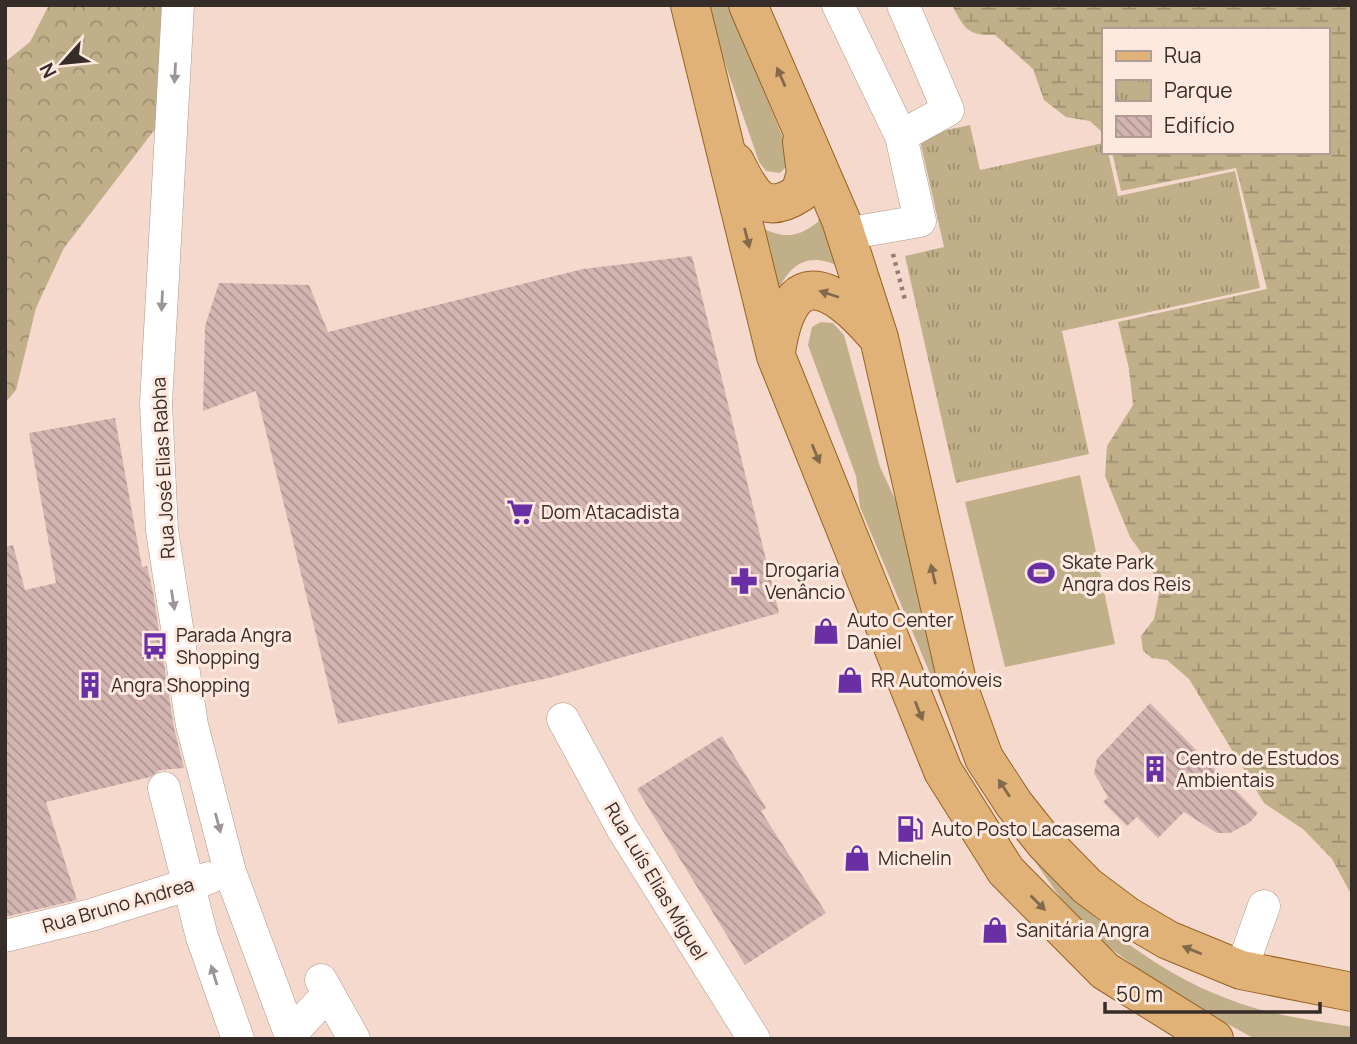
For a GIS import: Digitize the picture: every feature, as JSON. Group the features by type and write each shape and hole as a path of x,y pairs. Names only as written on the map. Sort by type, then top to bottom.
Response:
{"main road":[{"path":"691,5 776,356 943,771 1006,871 1105,971 1214,1039"},
{"path":"748,5 798,116 845,234 879,338 958,686 984,758 1014,804 1045,843 1087,886 1127,916 1168,940 1241,970 1352,992"},
{"path":"722,135 751,194 768,204 786,202 800,193 806,173 798,116"},
{"path":"776,356 783,315 792,301 808,291 824,290 840,298 879,338"}],"street":[{"name":"Rua José Elias Rabha","path":"178,5 156,403 162,530 192,725 230,872 291,1037"},
{"path":"838,5 901,136 920,221 845,234"},
{"path":"901,136 948,110 903,5"},
{"name":"Rua Luís Elias Miguel","path":"563,719 622,828 754,1039"},
{"path":"164,788 218,986 238,1039"},
{"name":"Rua Bruno Andrea","path":"5,936 91,915 230,872"},
{"path":"1241,970 1264,906"},
{"path":"291,1037 325,987 355,1039"}],"path":[{"path":"895,258 907,312"}],"green space":[{"path":"49,5 164,5 162,120 64,248 36,308 16,390 5,403 5,62 30,42"},
{"path":"705,5 729,5 789,153 788,165 780,173 766,171 759,162"},
{"path":"952,5 1352,5 1352,896 1332,859 1304,830 1264,803 1189,679 1167,660 1152,658 1143,651 1141,636 1154,619 1159,594 1151,566 1130,537 1105,476 1107,446 1133,405 1129,369 1118,322 1267,289 1236,168 1121,191 1112,154 1329,154 1329,28 1102,28 1102,132 1090,121 1066,117 1044,100 1033,69 995,35 972,32 960,20"},
{"path":"970,125 980,170 1102,143 1102,154 1108,154 1118,196 1235,171 1260,288 1062,331 1089,454 956,483 905,256 944,247 919,136"},
{"path":"822,204 836,265 816,260 800,264 787,275 777,293 760,227 776,234 797,234 818,222"},
{"path":"821,322 833,323 844,335 880,467 910,531 971,771 860,507 856,476 808,345 812,327"},
{"name":"Skate Park Angra dos Reis","path":"1080,475 1115,644 1005,667 965,502"},
{"path":"1029,853 1097,919 1174,974 1202,988 1260,1010 1352,1027 1352,1039 1255,1039 1226,1023 1162,986 1110,948 1064,903"}],"building":[{"name":"Dom Atacadista","path":"692,256 779,613 553,677 338,724 256,391 203,411 205,326 219,283 309,285 328,332 583,269"},
{"name":"Angra Shopping","path":"115,418 142,567 147,566 153,592 174,728 184,768 160,770 150,777 46,802 77,900 5,917 5,547 13,545 25,590 56,583 29,433"},
{"name":"Centro de Estudos Ambientais","path":"1150,703 1258,813 1249,823 1230,833 1217,833 1184,812 1158,838 1137,817 1127,826 1103,802 1108,797 1094,773 1097,759"},
{"path":"722,736 766,808 761,811 826,913 745,965 637,789"}],"place":[{"name":"Dom Atacadista","path":"520,512"},
{"name":"Skate Park Angra dos Reis","path":"1041,573"},
{"name":"Drogaria Venâncio","path":"744,581"},
{"name":"Auto Center Daniel","path":"826,631"},
{"name":"Parada Angra Shopping","path":"155,646"},
{"name":"RR Automóveis","path":"850,680"},
{"name":"Angra Shopping","path":"90,685"},
{"name":"Centro de Estudos Ambientais","path":"1155,769"},
{"name":"Auto Posto Lacasema","path":"910,829"},
{"name":"Michelin","path":"857,858"},
{"name":"Sanitária Angra","path":"995,930"}]}
